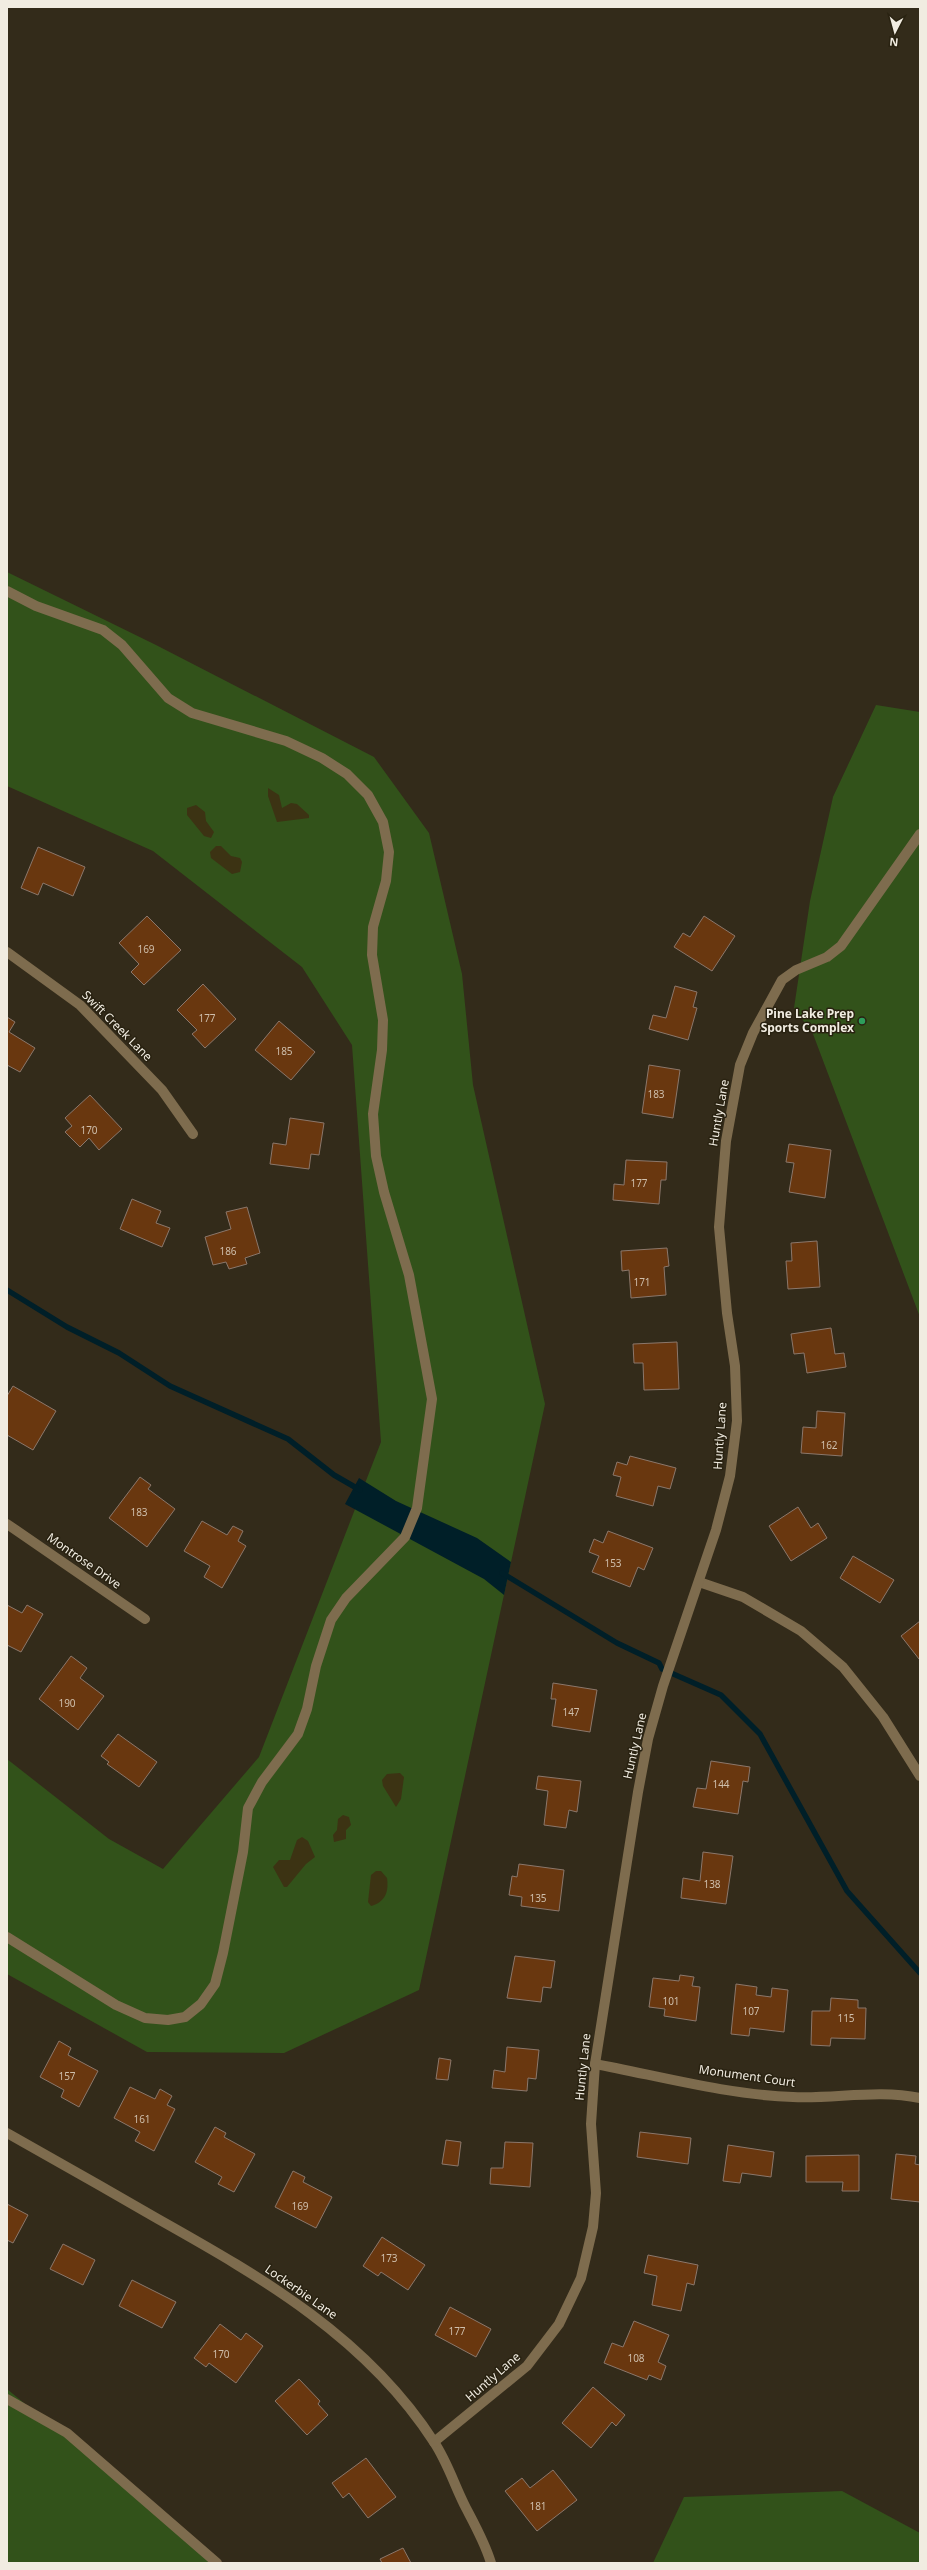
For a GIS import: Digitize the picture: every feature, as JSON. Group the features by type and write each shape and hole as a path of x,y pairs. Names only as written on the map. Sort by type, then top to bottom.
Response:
{"street":[{"path":"7,591 36,606 103,630 122,645 168,698 192,712 286,741 322,758 347,774 368,795 383,822 389,852 386,881 373,927 372,955 383,1020 382,1050 373,1114 375,1142 384,1192 409,1275 432,1399 417,1508 405,1537 346,1598 331,1620 316,1666 307,1709 298,1734 262,1782 248,1808 243,1852 224,1953 215,1984 201,2004 184,2017 168,2020 145,2018 116,2005 7,1937"},
{"name":"Huntly Lane","path":"434,2442 527,2366 559,2324 581,2278 593,2227 596,2193 591,2124 595,2064 636,1800 648,1739 663,1686 716,1530 730,1476 737,1421 735,1366 727,1313 719,1227 726,1141 740,1065 753,1033 782,980 796,970 827,956 841,946 920,834"},
{"name":"Swift Creek Lane","path":"7,952 80,1005 162,1090 193,1134"},
{"name":"Montrose Drive","path":"7,1524 145,1620"},
{"path":"699,1582 743,1597 801,1631 843,1667 883,1717 920,1776"},
{"name":"Monument Court","path":"595,2064 744,2092 792,2097 870,2093 920,2098"},
{"name":"Lockerbie Lane","path":"7,2133 238,2264 306,2309 358,2351 434,2442 456,2483 465,2507 483,2538 491,2563"},
{"path":"7,2399 67,2433 217,2563"}],"green space":[{"path":"7,572 156,645 374,757 429,833 462,974 473,1085 545,1404 419,1990 284,2053 147,2052 7,1974 7,1759 109,1839 163,1869 259,1757 381,1442 352,1045 302,967 153,851 7,786"},
{"name":"Pine Lake Prep Sports Complex","path":"876,705 920,712 920,1317 813,1034 794,1008 810,901 833,797"},
{"path":"7,2389 217,2563 7,2563"},
{"path":"842,2491 920,2533 920,2563 653,2563 684,2497"}],"sand":[{"path":"268,788 279,795 282,808 291,803 297,804 309,815 309,818 277,822 268,796"},
{"path":"196,805 205,812 206,821 214,832 211,838 204,836 187,815 187,808"},
{"path":"216,846 221,846 231,856 240,858 242,862 240,872 232,874 211,858 210,852"},
{"path":"400,1773 404,1777 401,1799 396,1807 383,1786 382,1780 387,1774"},
{"path":"343,1815 349,1817 351,1825 346,1830 346,1839 334,1842 333,1835 337,1830 338,1819"},
{"path":"302,1837 308,1841 315,1857 306,1864 287,1887 284,1887 273,1867 279,1860 290,1860 297,1840"},
{"path":"376,1871 381,1871 387,1878 387,1892 380,1902 371,1906 368,1902 371,1875"}],"water":[{"path":"359,1478 396,1501 477,1538 511,1562 504,1595 484,1579 345,1504"}],"building":[{"path":"38,847 85,867 73,896 43,883 38,895 21,888"},
{"path":"147,916 181,950 144,985 131,972 139,964 119,943"},
{"path":"704,916 735,936 712,971 674,947 683,933 690,937"},
{"path":"203,984 236,1019 205,1048 192,1034 197,1030 177,1010"},
{"path":"675,986 697,992 693,1007 697,1008 688,1040 649,1029 653,1015 666,1018"},
{"path":"7,1017 15,1022 9,1032 35,1048 20,1072 7,1065"},
{"path":"279,1021 315,1052 291,1080 255,1050"},
{"path":"649,1065 680,1070 673,1118 642,1113"},
{"path":"90,1095 122,1129 99,1150 89,1138 80,1147 65,1132 72,1126 65,1118"},
{"path":"290,1118 324,1123 319,1155 311,1154 309,1169 270,1164 273,1143 286,1145"},
{"path":"789,1144 831,1150 825,1198 789,1192 794,1163 786,1162"},
{"path":"626,1160 667,1162 666,1180 661,1180 659,1204 613,1200 614,1184 624,1185"},
{"path":"132,1199 161,1211 156,1223 170,1228 162,1247 120,1229"},
{"path":"247,1207 260,1253 245,1258 247,1264 229,1269 226,1262 213,1265 205,1237 231,1229 226,1212"},
{"path":"817,1241 820,1287 788,1289 786,1261 792,1261 791,1243"},
{"path":"667,1248 669,1266 664,1267 666,1295 631,1298 629,1270 622,1271 621,1251"},
{"path":"831,1328 835,1354 844,1353 846,1367 807,1373 804,1353 794,1354 791,1334"},
{"path":"677,1342 679,1389 644,1390 643,1363 634,1363 633,1344"},
{"path":"13,1386 56,1411 33,1450 7,1435 7,1396"},
{"path":"817,1411 845,1413 842,1456 801,1453 803,1427 816,1428"},
{"path":"630,1456 676,1468 670,1489 658,1486 653,1506 616,1496 621,1477 613,1475 617,1462 627,1465"},
{"path":"140,1477 151,1485 148,1489 175,1509 147,1547 109,1518"},
{"path":"798,1507 811,1528 818,1523 827,1538 791,1561 769,1526"},
{"path":"202,1521 227,1535 233,1526 243,1531 238,1541 246,1546 222,1588 204,1577 210,1566 184,1551"},
{"path":"608,1531 653,1548 644,1570 638,1567 630,1587 592,1572 599,1556 589,1552 594,1539 603,1543"},
{"path":"853,1556 894,1580 880,1603 840,1578"},
{"path":"7,1605 22,1613 27,1605 43,1614 21,1652 7,1645"},
{"path":"920,1621 920,1659 919,1659 901,1636"},
{"path":"71,1656 87,1668 80,1678 104,1696 78,1730 39,1699"},
{"path":"553,1683 597,1690 590,1732 552,1726 556,1699 551,1699"},
{"path":"118,1734 157,1762 139,1787 107,1764 109,1762 101,1756"},
{"path":"711,1761 750,1767 748,1782 743,1781 738,1814 693,1807 697,1788 706,1789"},
{"path":"538,1776 581,1781 577,1812 569,1810 566,1828 544,1825 548,1791 536,1789"},
{"path":"703,1852 733,1856 726,1904 681,1898 683,1878 700,1881"},
{"path":"519,1864 564,1870 559,1911 521,1906 522,1897 509,1895 512,1876 517,1877"},
{"path":"515,1956 555,1961 551,1988 543,1987 541,2002 507,1998"},
{"path":"680,1975 694,1977 692,1986 700,1987 696,2021 664,2016 665,2009 649,2007 653,1978 679,1981"},
{"path":"736,1984 757,1987 756,1995 771,1997 772,1988 788,1990 784,2032 750,2028 749,2036 731,2034"},
{"path":"831,1998 858,2000 858,2008 866,2008 865,2039 831,2038 830,2046 811,2045 812,2011 830,2011"},
{"path":"59,2041 71,2048 68,2055 98,2071 79,2107 61,2097 64,2090 40,2077"},
{"path":"507,2047 539,2050 536,2079 528,2078 527,2091 492,2088 494,2070 505,2072"},
{"path":"439,2058 451,2060 448,2080 436,2079"},
{"path":"130,2087 155,2099 160,2089 172,2096 167,2105 175,2109 154,2151 135,2141 140,2132 114,2118"},
{"path":"215,2127 226,2133 224,2137 255,2154 234,2192 218,2184 222,2177 195,2162"},
{"path":"640,2132 691,2138 688,2164 637,2157"},
{"path":"446,2140 461,2142 458,2166 442,2164"},
{"path":"505,2142 533,2143 530,2187 490,2184 491,2168 503,2168"},
{"path":"728,2145 774,2152 771,2177 742,2173 740,2183 723,2181"},
{"path":"896,2154 916,2156 915,2164 920,2165 920,2202 891,2199"},
{"path":"859,2155 859,2191 842,2191 843,2182 806,2182 806,2156"},
{"path":"293,2171 305,2177 303,2182 332,2197 316,2228 275,2207"},
{"path":"7,2204 28,2215 13,2243 7,2240"},
{"path":"382,2237 425,2265 408,2290 381,2272 378,2276 363,2266"},
{"path":"63,2244 95,2260 83,2285 50,2269"},
{"path":"648,2255 698,2265 694,2285 687,2283 681,2311 652,2305 657,2276 644,2273"},
{"path":"132,2280 176,2302 162,2328 119,2306"},
{"path":"450,2307 491,2329 476,2357 435,2335"},
{"path":"634,2321 669,2335 658,2362 666,2366 661,2380 649,2375 647,2380 604,2363 612,2343 623,2347"},
{"path":"220,2324 241,2340 246,2333 263,2346 236,2383 209,2363 206,2367 194,2358"},
{"path":"299,2379 320,2401 318,2404 328,2415 307,2435 275,2401"},
{"path":"593,2387 625,2415 616,2426 612,2422 591,2448 562,2423"},
{"path":"366,2458 396,2497 368,2518 349,2493 343,2498 332,2483"},
{"path":"553,2470 577,2500 537,2531 505,2491 522,2478 530,2488"},
{"path":"403,2548 411,2563 382,2563 380,2559"}],"waterway":[{"path":"7,1290 67,1327 119,1353 170,1386 288,1439 334,1475 360,1490"},
{"path":"502,1573 617,1643 659,1663 662,1669 721,1695 760,1734 847,1891 920,1973"}],"place":[{"name":"Pine Lake Prep Sports Complex","path":"862,1021"}]}
